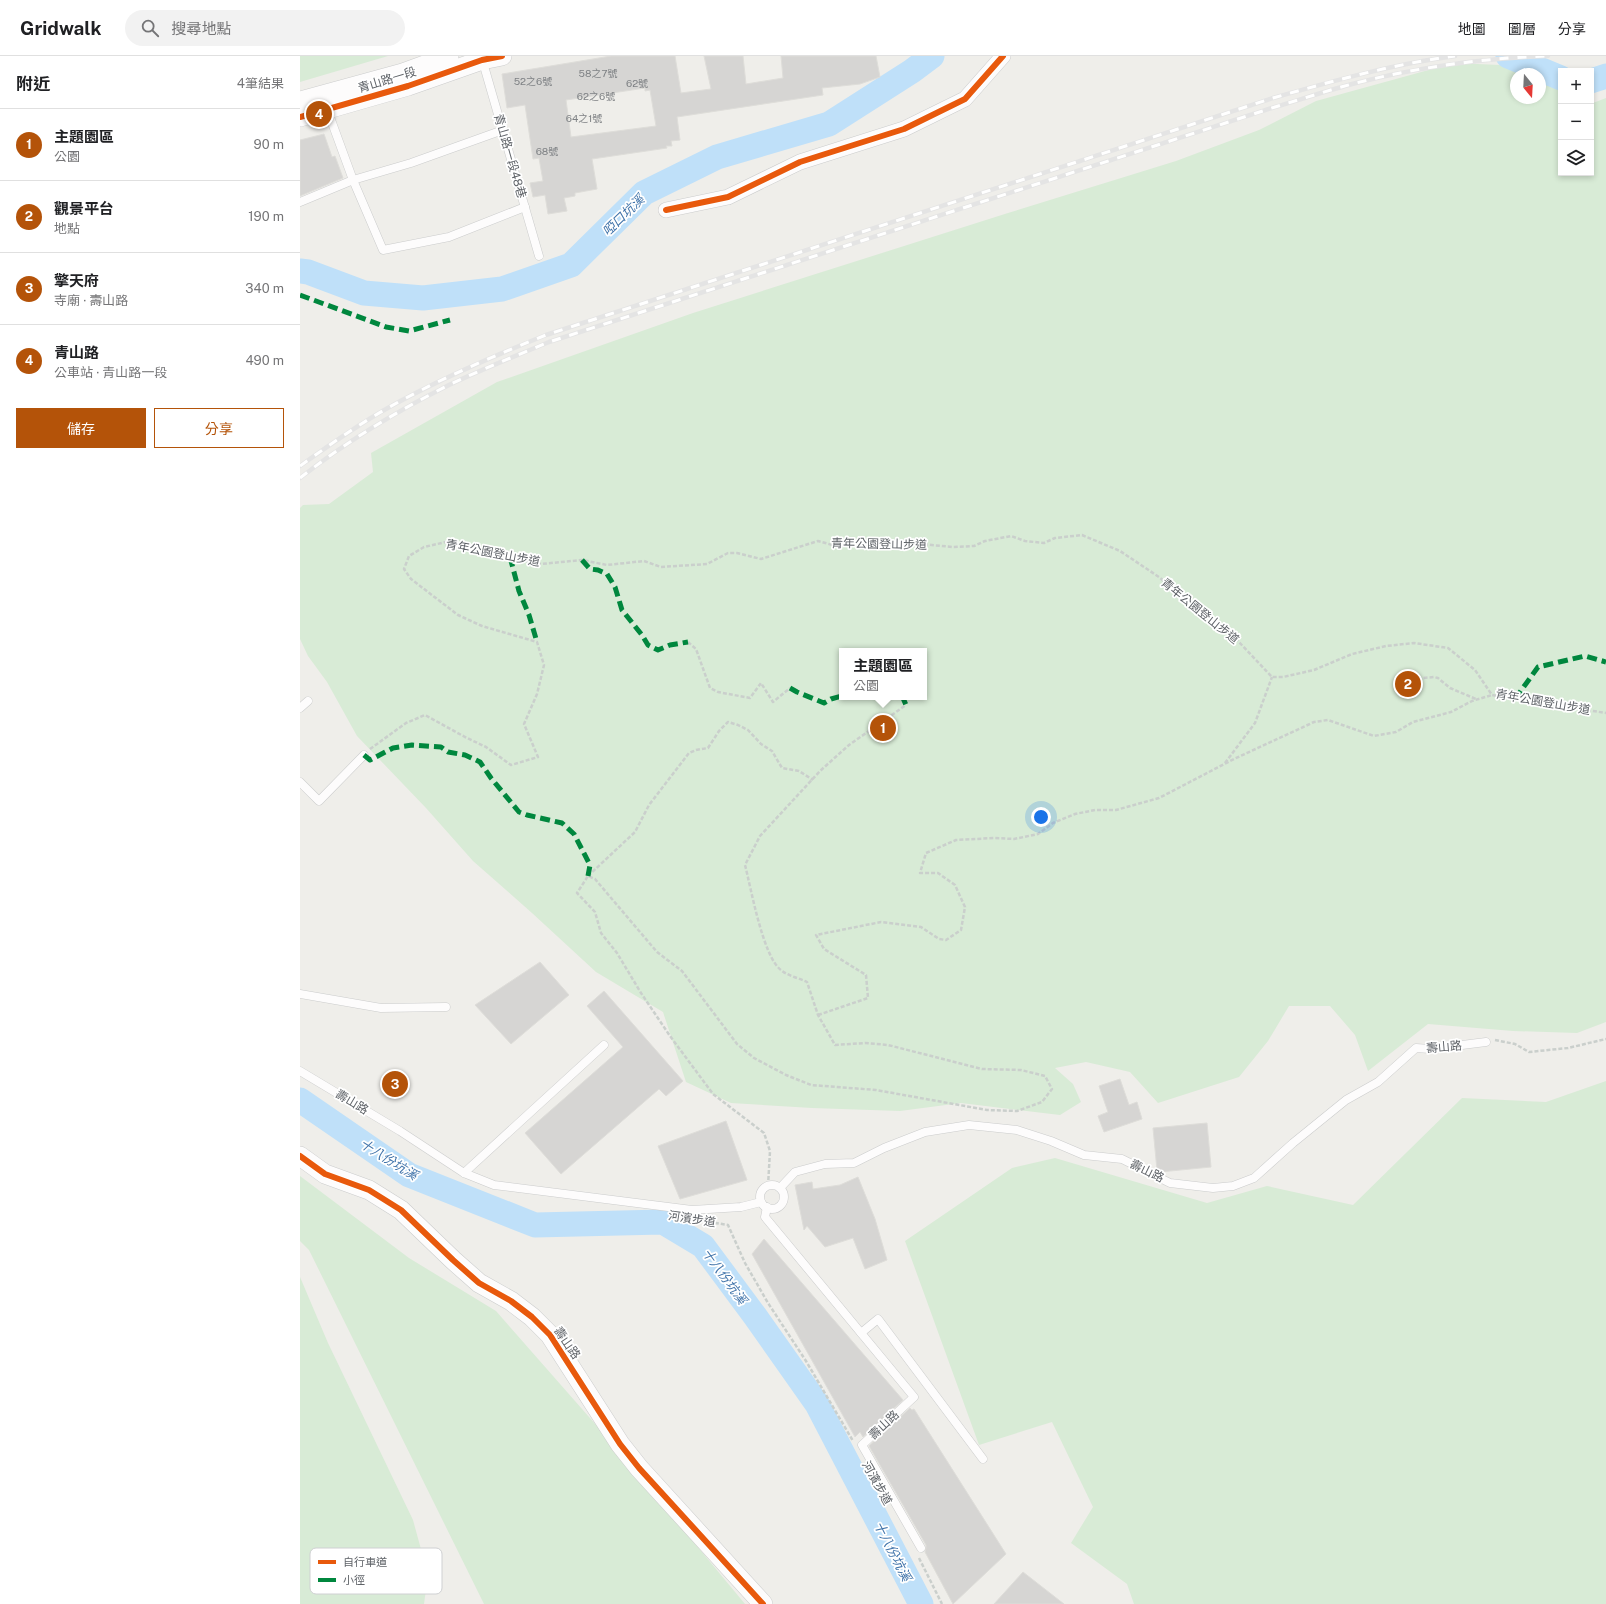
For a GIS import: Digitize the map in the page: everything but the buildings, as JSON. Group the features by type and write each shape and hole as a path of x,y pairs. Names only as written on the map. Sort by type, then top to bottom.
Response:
{"street":[{"name":"青山路一段","path":"300,117 325,102 402,72 449,56"},
{"name":"青山路一段","path":"300,101 325,102 408,86 481,58 502,56"},
{"path":"666,210 728,197 800,162 904,129 965,99 1003,56"},
{"name":"壽山路","path":"300,1156 325,1174 369,1190 401,1210 453,1260 480,1283 532,1317 550,1335 620,1444 639,1468 763,1604"}],"lane":[{"name":"青山路一段48巷","path":"481,58 539,256"},
{"path":"325,102 353,180 383,250 449,237 525,207"},
{"path":"300,202 353,180 411,163 503,130"},
{"path":"300,708 308,700"},
{"path":"300,782 319,800 364,755"},
{"path":"300,994 381,1008 446,1007"},
{"name":"壽山路","path":"300,1071 400,1131 464,1173 494,1185 692,1210 764,1205 774,1209 783,1202 784,1195 780,1188 795,1172 825,1164 854,1163 884,1148 925,1132 969,1125 1017,1130 1051,1141 1084,1155 1122,1159 1170,1183 1214,1188 1233,1186 1254,1178 1293,1143 1346,1100 1378,1082 1416,1048 1430,1049 1486,1042"},
{"path":"464,1173 604,1045"},
{"path":"764,1205 760,1194 762,1191 768,1186 777,1186 780,1188"},
{"name":"壽山路","path":"764,1205 765,1217 914,1397 862,1445 919,1551"},
{"path":"861,1333 878,1319 983,1459"}],"path":[{"path":"688,642 696,649 710,688 718,692 750,698 761,684 773,702 790,688"},
{"path":"1224,765 1255,723 1272,677"},
{"path":"1408,684 1412,679 1434,677 1438,678 1450,688 1476,700"},
{"path":"818,1015 868,998 866,975 824,949 816,935 881,922 921,927 940,939 946,940 961,930 965,907 955,885 938,873 920,873 926,853 956,840 994,838 1014,839 1038,834 1053,823 1075,814 1095,810 1116,810 1159,798 1314,722 1328,720 1374,736 1396,732 1413,722 1450,712 1476,700 1492,695"},
{"path":"588,876 595,879 657,952 682,971 737,1044 754,1058 786,1075 811,1085 876,1090 987,1110 1017,1111 1042,1102 1052,1089 1045,1076 1021,1070 982,1069 888,1044 865,1043 835,1045 818,1015 807,982 780,970 772,958 761,930 745,865 760,836 820,771 849,745 906,705"},
{"path":"768,1186 770,1150 764,1133 714,1094 670,1036 641,993 618,954 601,933 594,912 577,893 588,876 635,832 649,805 689,753 708,748 719,731 728,722 748,730 761,744 772,751 782,768 799,771 813,780"},
{"path":"1486,1042 1492,1040 1515,1044 1529,1052 1568,1048 1606,1039"},
{"path":"919,1551 942,1604"}],"green space":[{"path":"300,56 388,56 300,82"},
{"path":"1454,63 1500,65 1510,69 1510,104 1546,104 1546,84 1558,89 1558,176 1594,176 1594,103 1606,98 1606,1022 1577,1033 1513,1031 1428,1024 1368,1071 1355,1035 1330,1006 1289,1006 1268,1041 1239,1077 1158,1103 1130,1072 1086,1062 1055,1068 1073,1084 1081,1102 1060,1115 961,1103 900,1111 731,1103 686,1082 663,1012 596,972 473,861 426,808 357,736 327,682 308,656 300,639 300,508 303,505 329,504 373,472 371,453 497,382 693,313 1176,161 1259,130 1316,101"},
{"path":"1606,1081 1606,1604 1134,1604 1127,1584 1071,1543 1093,1507 1052,1422 979,1445 905,1241 1012,1168 1055,1158 1207,1203 1267,1186 1353,1205 1462,1098 1546,1102"},
{"path":"300,1176 409,1258 496,1311 604,1434 745,1604 484,1604 309,1250 300,1241"},
{"path":"300,1277 328,1343 413,1520 421,1548 310,1548 310,1594 425,1594 424,1604 300,1604"}],"waterway":[{"name":"啞口坑溪","path":"300,271 308,272 364,293 423,298 502,289 571,265 644,193 717,157 829,124 912,71 932,56"},
{"name":"啞口坑溪","path":"1508,56 1558,77"},
{"name":"啞口坑溪","path":"1594,80 1606,76"},
{"name":"十八份坑溪","path":"300,1100 409,1175 535,1225 663,1222 703,1246 755,1316 817,1404 921,1604"}],"railway":[{"path":"300,466 353,429 405,398 464,369 546,335 1273,98 1386,68 1455,56"},
{"path":"300,478 372,428 410,405 461,379 549,342 1275,107 1356,83 1404,72 1452,64 1548,56"}],"marked path":[{"path":"300,295 386,327 409,331 450,320"},
{"path":"510,557 519,591 529,615 537,642"},
{"path":"582,560 590,569 598,570 607,574 615,587 622,610 648,645 658,650 670,645 688,642"},
{"path":"1515,699 1538,667 1585,656 1606,662"},
{"path":"790,688 824,703 839,697"},
{"path":"904,700 906,705"},
{"path":"364,755 370,760 393,748 412,745 441,747 448,752 465,755 480,762 519,812 562,823 574,834 590,865 588,876"}],"cycle path":[{"path":"300,117 408,86 482,60 502,56"},
{"path":"666,210 728,197 800,162 904,129 965,99 1003,56"},
{"path":"300,1156 325,1174 369,1190 401,1210 479,1283 511,1301 532,1317 550,1335 620,1444 639,1468 763,1604"}],"place":[{"name":"青山路","path":"319,114"},
{"name":"觀景平台","path":"1408,684"},
{"name":"主題園區","path":"883,728"},
{"name":"擎天府","path":"395,1084"}]}
